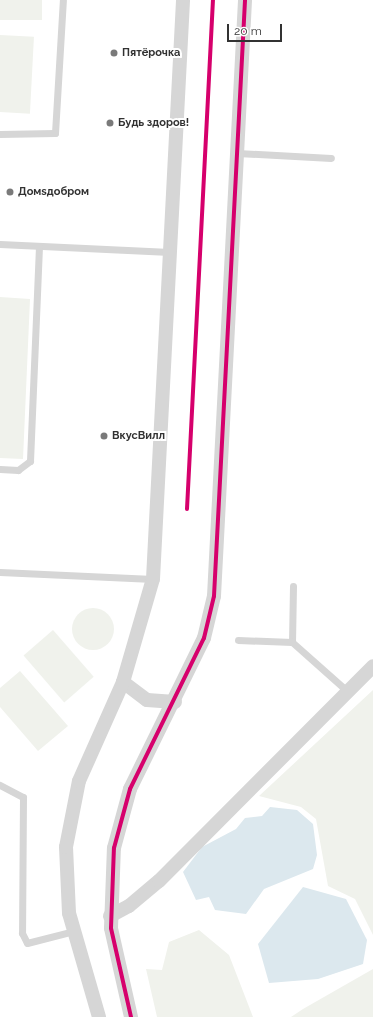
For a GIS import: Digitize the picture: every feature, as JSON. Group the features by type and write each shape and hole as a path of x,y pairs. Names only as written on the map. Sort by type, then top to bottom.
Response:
{"street":[{"path":"99,1017 74,931 66,884 66,847 71,809 90,749 123,682 153,579 183,0"},
{"path":"131,1017 110,916 114,848 124,802 175,702 204,638 214,596 245,0"},
{"path":"110,916 129,906 159,881 373,666"},
{"path":"123,682 147,700 175,702"}],"lane":[{"path":"0,134 55,133 63,0"},
{"path":"237,153 331,158"},
{"path":"0,244 170,252"},
{"path":"0,469 18,470 30,461 39,246"},
{"path":"0,572 153,579"},
{"path":"292,642 293,586"},
{"path":"238,640 292,642 347,691"},
{"path":"0,786 23,797 22,932 27,944 74,931"}],"shaded area":[{"path":"0,0 42,0 42,20 0,20"},
{"path":"0,35 34,37 30,114 0,112"},
{"path":"0,297 30,299 23,459 0,458"},
{"path":"93,608 108,614 114,629 108,644 93,650 78,644 72,629 78,614"},
{"path":"53,630 94,677 64,702 24,656"},
{"path":"20,671 68,726 38,751 0,707 0,688"},
{"path":"373,690 373,935 355,899 328,886 316,819 301,807 259,796"},
{"path":"270,807 297,810 313,824 317,855 313,869 264,889 246,914 215,910 209,897 196,900 183,872 202,847 236,829 245,818 262,816"},
{"path":"303,887 346,899 367,940 363,964 318,979 269,983 258,944"},
{"path":"199,930 229,955 253,1017 157,1017 146,969 162,970 169,942"},
{"path":"373,969 373,1017 291,1017 303,1009"}],"cycle path":[{"path":"187,509 213,0"},
{"path":"131,1017 111,928 114,848 130,789 204,638 214,596 245,0"}],"place":[{"name":"Пятёрочка","path":"114,53"},
{"name":"Будь здоров!","path":"110,123"},
{"name":"Домsдобром","path":"10,192"},
{"name":"ВкусВилл","path":"104,436"}]}
